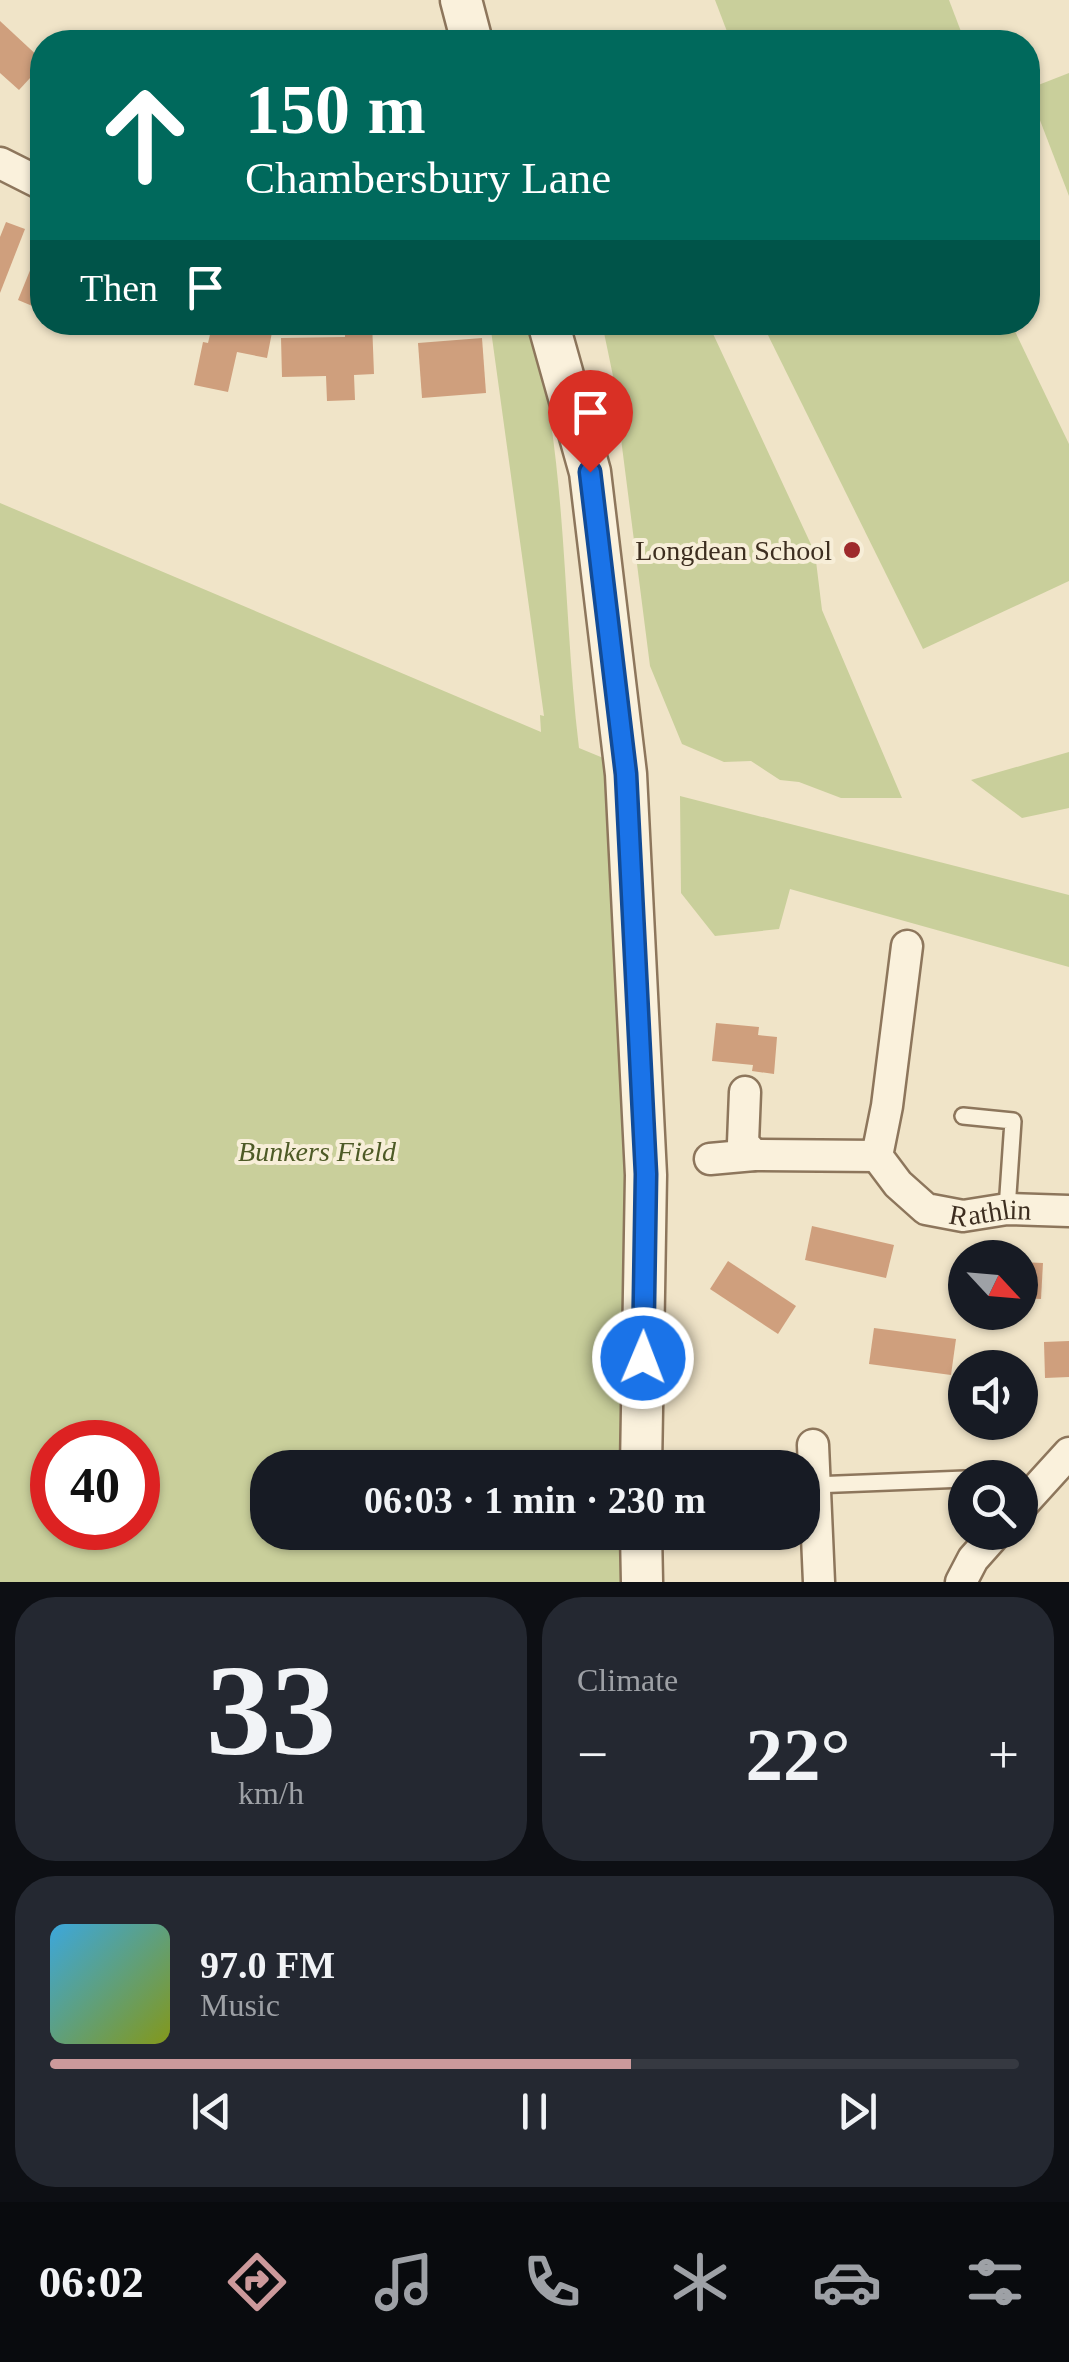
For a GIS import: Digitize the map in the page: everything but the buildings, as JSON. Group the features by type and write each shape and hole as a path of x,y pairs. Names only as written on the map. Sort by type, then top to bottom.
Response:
{"street":[{"path":"460,0 469,30"},
{"path":"0,164 30,178"},
{"path":"552,335 590,472 626,774 646,1174 640,1450"},
{"path":"710,1159 877,1156 907,946"},
{"path":"745,1092 742,1144 754,1156"},
{"name":"Rathlin","path":"877,1156 898,1184 926,1209 963,1216 1007,1209 1069,1211"},
{"path":"813,1445 813,1450"},
{"path":"1038,1488 1069,1454"},
{"path":"642,1550 642,1582"},
{"path":"817,1550 819,1582"},
{"path":"961,1582 980,1550"}],"lane":[{"path":"962,1116 1013,1121 1007,1209"},
{"path":"820,1485 948,1480"}],"green space":[{"path":"715,0 949,0 960,30 726,30"},
{"path":"1069,73 1069,196 1040,120 1040,84"},
{"name":"Bunkers Field","path":"492,335 534,335 558,481 579,748 613,762 635,1194 631,1450 250,1450 250,1550 630,1550 630,1582 0,1582 0,503 541,732 540,715 544,716"},
{"path":"604,335 714,335 815,553 822,610 902,798 841,798 799,782 780,780 751,761 724,762 682,744 650,666"},
{"path":"768,335 1017,335 1069,444 1069,581 923,649"},
{"path":"1069,752 1069,808 1022,818 971,780"},
{"path":"680,796 1069,895 1069,967 790,889 779,929 715,936 681,893"}],"place":[{"name":"Longdean School","path":"852,550"}],"route":[{"path":"590,472 626,774 646,1174 643,1358"}]}
